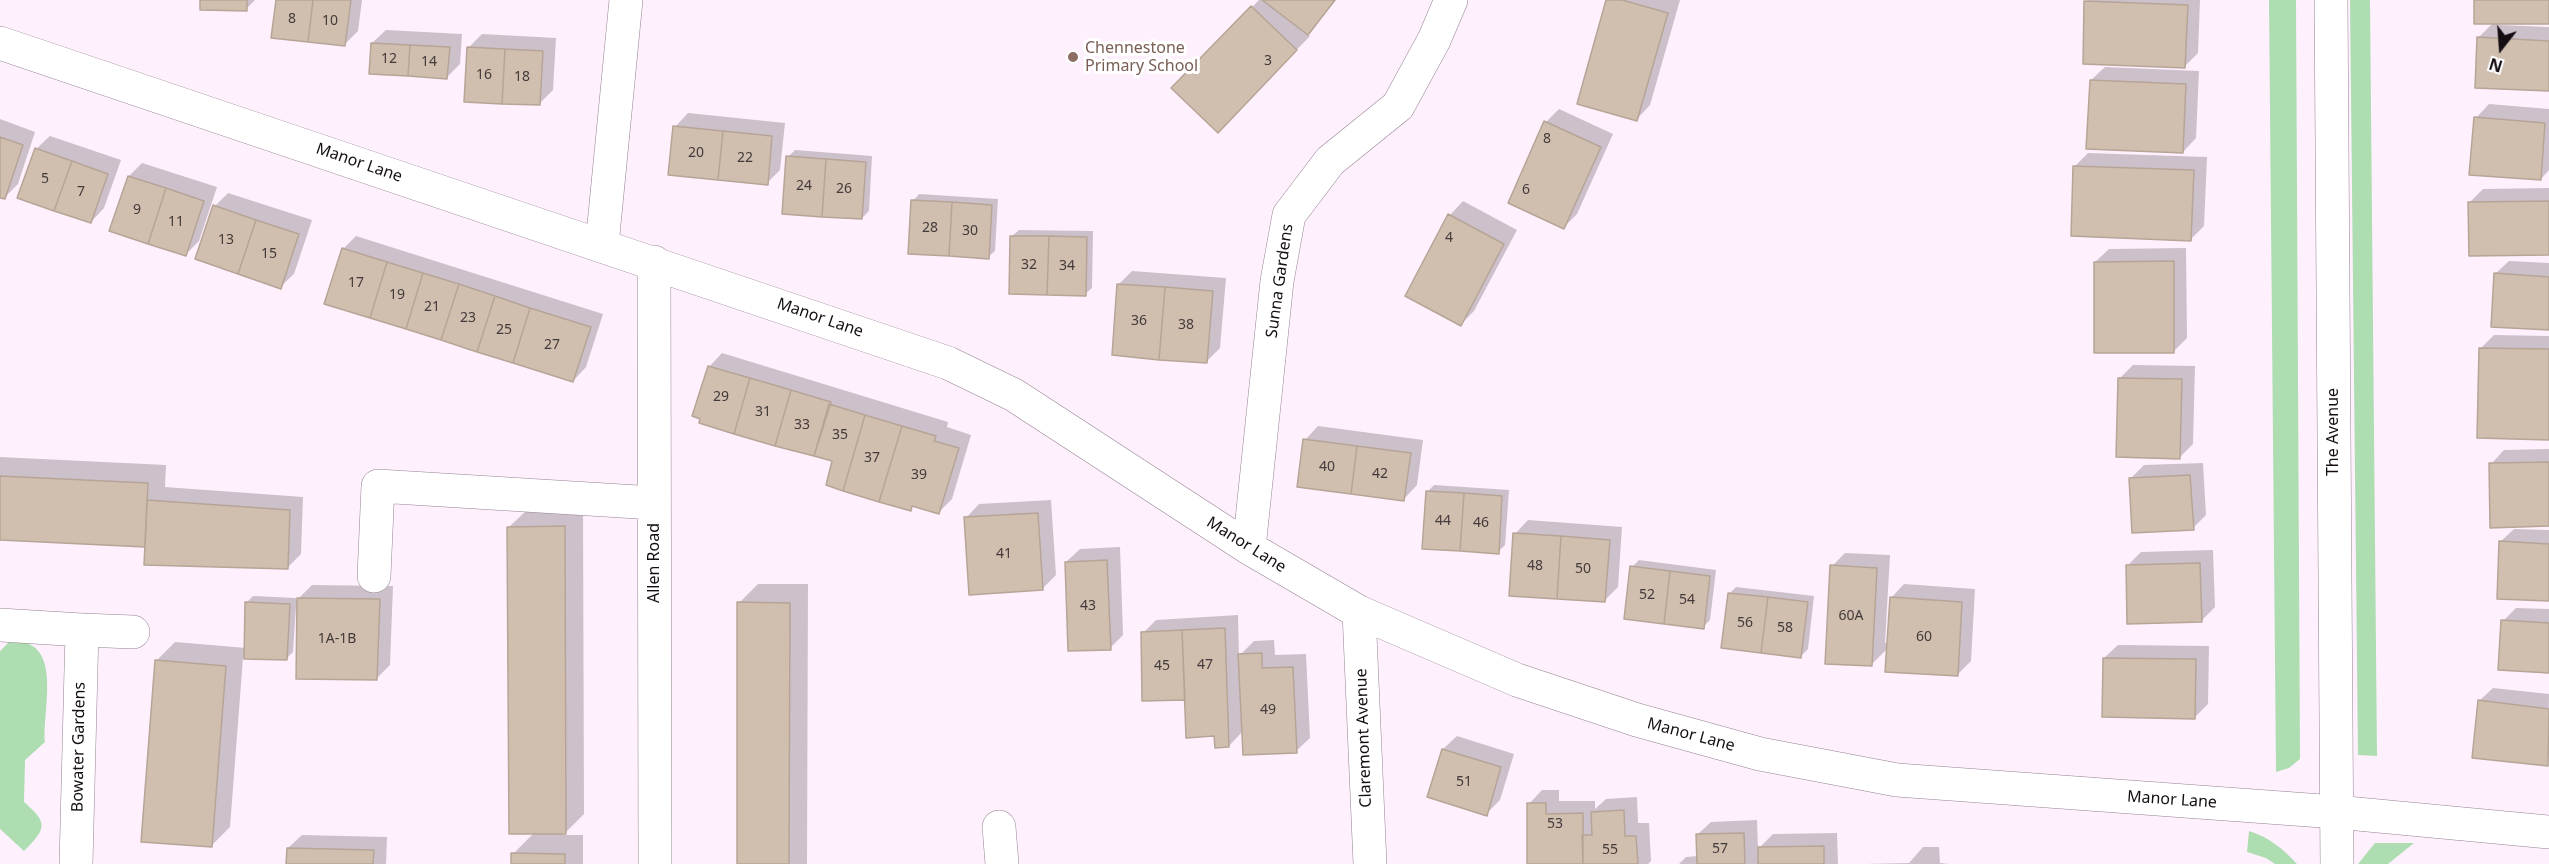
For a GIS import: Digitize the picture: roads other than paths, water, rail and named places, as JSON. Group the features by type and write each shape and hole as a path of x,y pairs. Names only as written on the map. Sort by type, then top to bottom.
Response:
{"street":[{"path":"602,245 626,0"},
{"name":"Sunna Gardens","path":"1249,548 1277,281 1289,215 1330,161 1398,106 1434,40 1451,0"},
{"name":"The Avenue","path":"2331,0 2337,864"},
{"name":"Manor Lane","path":"0,43 948,363 1014,395 1249,548 1359,612 1518,680 1637,720 1760,754 1897,780 2336,812 2549,832"},
{"name":"Allen Road","path":"654,262 655,864"},
{"path":"374,576 378,486 654,503"},
{"name":"Claremont Avenue","path":"1359,612 1370,864"},
{"path":"0,625 132,632"},
{"name":"Bowater Gardens","path":"76,864 82,630"},
{"path":"999,827 1002,864"}],"place":[{"name":"Chennestone Primary School","path":"1073,57"}]}
